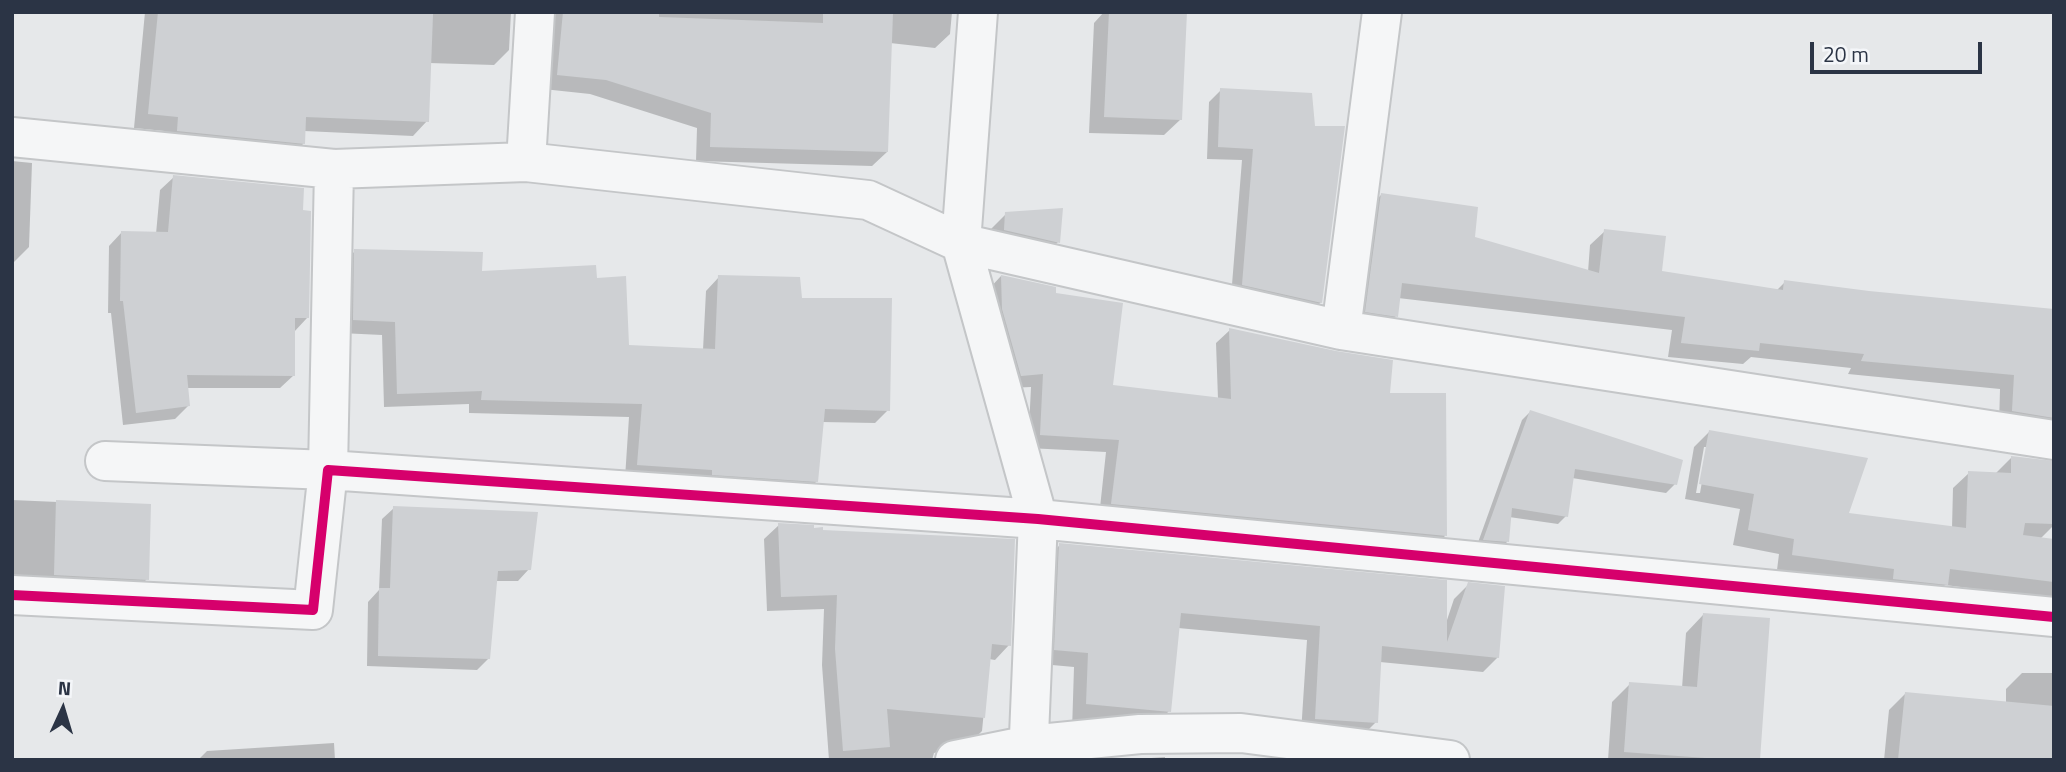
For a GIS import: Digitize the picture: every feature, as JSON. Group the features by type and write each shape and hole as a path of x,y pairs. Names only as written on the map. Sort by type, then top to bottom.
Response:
{"street":[{"path":"526,162 535,12"},
{"path":"978,12 961,243 1038,519 1029,752"},
{"path":"1341,330 1382,12"},
{"path":"12,137 334,169 526,162 868,200 961,243 1341,330 2054,440"},
{"path":"12,595 313,610 328,470 334,169"},
{"path":"105,461 328,470 1038,519 2054,617"},
{"path":"955,760 1029,752 1140,734 1241,733 1450,760"}],"building":[{"path":"158,12 433,14 429,122 306,117 305,144 177,131 178,117 148,114"},
{"path":"563,12 659,12 659,17 823,23 823,12 893,12 888,152 710,147 711,113 606,80 557,75"},
{"path":"1109,12 1187,12 1182,120 1104,117"},
{"path":"1220,88 1312,93 1315,126 1345,126 1322,303 1242,285 1253,149 1218,147"},
{"path":"173,175 304,188 303,210 311,211 309,318 295,318 295,376 187,375 190,406 136,413 123,301 120,301 121,231 168,232"},
{"path":"1381,193 1478,207 1475,237 1599,273 1604,229 1666,236 1662,271 1783,290 1784,280 2054,309 2054,418 2012,411 2014,375 1861,361 1864,354 1760,343 1759,351 1681,343 1685,317 1402,283 1398,317 1365,312"},
{"path":"1063,208 1060,243 1004,230 1005,212"},
{"path":"354,249 483,252 482,271 596,265 597,278 626,276 629,345 715,349 718,275 800,277 802,298 892,298 890,411 825,409 818,482 712,475 712,470 637,465 642,404 481,400 482,391 397,394 395,322 353,320"},
{"path":"1001,275 1056,287 1056,293 1123,303 1113,385 1231,399 1229,328 1393,360 1390,393 1446,393 1447,536 1111,504 1119,440 1040,435 1043,374 1021,376 1002,309"},
{"path":"1530,410 1683,460 1677,485 1575,469 1568,517 1512,508 1509,542 1483,540"},
{"path":"1709,430 1868,458 1849,513 1966,528 1968,471 2011,473 2011,456 2054,461 2054,524 2025,523 2023,535 2054,539 2054,582 1950,569 1948,585 1893,579 1894,569 1792,555 1794,539 1748,530 1754,494 1699,484"},
{"path":"56,500 151,504 149,580 54,575"},
{"path":"393,506 538,512 531,570 498,571 490,659 378,656 379,588 390,588"},
{"path":"778,523 814,525 814,528 823,527 823,530 1015,539 1011,646 992,644 985,718 887,709 890,747 843,751 835,649 837,595 781,597"},
{"path":"1059,543 1447,580 1447,642 1468,582 1505,586 1499,658 1382,646 1378,723 1315,719 1320,626 1181,613 1171,712 1086,704 1088,653 1054,650"},
{"path":"1703,613 1770,618 1760,760 1624,752 1629,682 1697,687"},
{"path":"1905,692 2054,706 2054,760 1898,760"}],"cycle path":[{"path":"12,595 313,610 328,470 1038,519 2054,617"}]}
